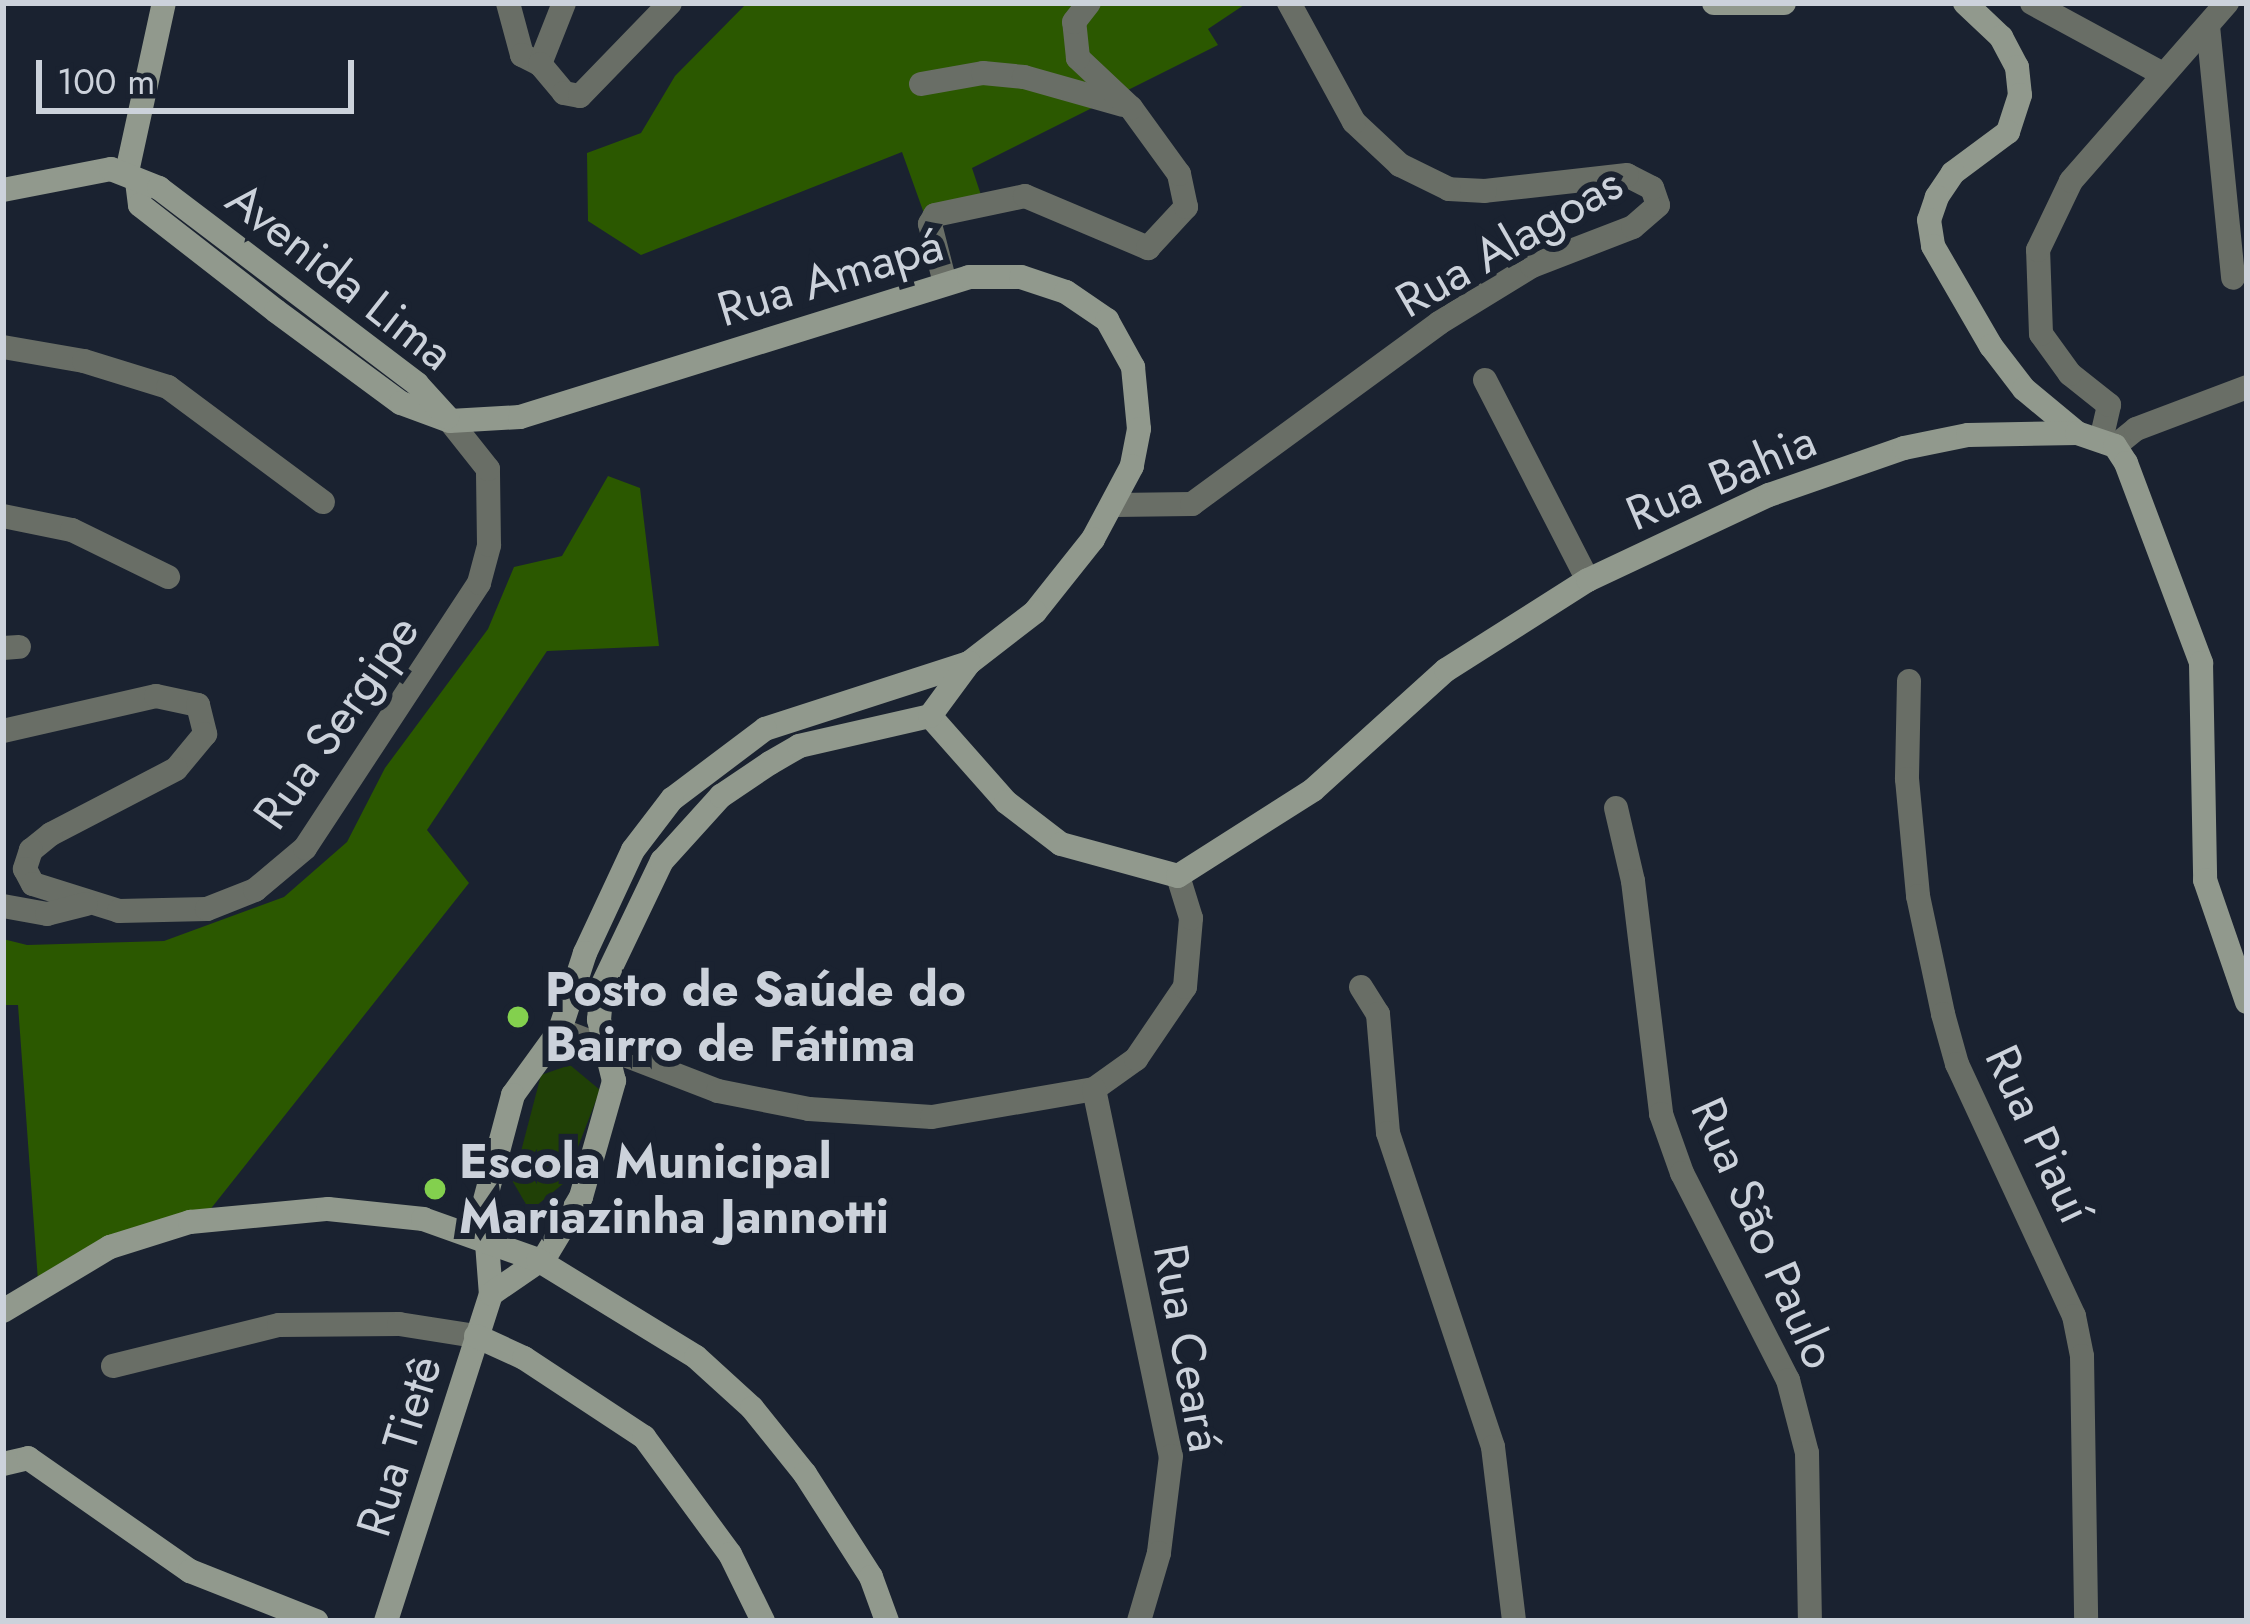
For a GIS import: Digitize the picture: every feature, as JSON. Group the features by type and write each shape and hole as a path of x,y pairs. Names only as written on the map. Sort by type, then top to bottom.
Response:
{"street":[{"path":"3,190 76,172 132,176 164,3"},
{"path":"508,3 522,56 540,64 564,93 580,96 670,3"},
{"path":"540,64 564,3"},
{"path":"945,283 930,224 934,215 993,200 1035,199 1139,245 1157,242 1186,207 1187,191 1131,108 1078,58 1074,22 1089,3"},
{"name":"Rua Alagoas","path":"1115,506 1192,504 1439,323 1532,266 1633,227 1658,205 1652,188 1627,175 1485,191 1449,189 1400,165 1354,122 1289,3"},
{"path":"1714,3 1784,3"},
{"path":"1965,3 2001,38 2017,67 2020,95 2008,132 1953,173 1937,197 1929,220 1933,246 2002,360 2098,440 2140,494 2204,673 2205,880 2247,1002"},
{"path":"2032,3 2161,74"},
{"path":"2098,440 2109,405 2070,374 2041,334 2038,250 2071,181 2228,3"},
{"path":"2208,26 2233,278"},
{"path":"921,84 983,74 1024,77 1131,108"},
{"name":"Avenida Lima","path":"132,176 159,188 417,384 450,421"},
{"name":"Avenida Lima","path":"132,176 140,205 276,311 401,403 450,421"},
{"name":"Rua Amapá","path":"450,421 520,417 945,283 1021,277 1066,292 1107,320 1133,367 1139,428 1115,506 1034,612 969,663 930,716"},
{"path":"276,311 294,290"},
{"path":"3,347 84,361 168,387 323,502"},
{"path":"1485,380 1588,580"},
{"path":"2098,440 2247,387"},
{"name":"Rua Sergipe","path":"3,906 47,914 86,904 137,912 207,909 255,890 305,848 478,583 490,545 488,469 450,421"},
{"name":"Rua Bahia","path":"1178,876 1313,790 1446,670 1588,580 1769,495 1904,448 1968,435 2098,440"},
{"path":"3,516 72,530 168,577"},
{"name":"Rua Amapá","path":"597,958 634,850 672,799 788,720 890,692 969,663"},
{"name":"Rua Piauí","path":"1910,681 1906,778 1918,896 1943,1014 1957,1064 2074,1316 2082,1356 2086,1621"},
{"path":"890,692 898,724"},
{"path":"3,731 156,696 198,705 207,719 176,769 31,850 25,868 33,884 86,904"},
{"path":"491,1294 558,1242 581,1197 614,1081 608,1051 599,1007 597,958 694,820 800,746 930,716 1006,802 1061,844 1178,876 1191,918 1184,987 1136,1059 1094,1088 932,1118 809,1109 718,1091 608,1051 560,1030"},
{"path":"788,720 800,746"},
{"path":"672,799 694,820"},
{"name":"Rua São Paulo","path":"1616,808 1670,1144 1760,1316 1807,1453 1810,1621"},
{"name":"Rua Tietê","path":"386,1621 491,1294 484,1204 513,1095 560,1030 597,958"},
{"path":"1361,987 1378,1014 1388,1133 1492,1447 1514,1621"},
{"name":"Rua Ceará","path":"1094,1088 1171,1456 1159,1553 1139,1621"},
{"path":"3,1311 110,1247 190,1222 328,1209 424,1219 538,1260 677,1345 752,1408 860,1560 887,1621"},
{"path":"113,1366 279,1325 399,1324 476,1336 524,1358 644,1437 730,1553 764,1621"},
{"path":"15,1461 190,1571 316,1621"}],"green space":[{"path":"747,3 1247,3 1208,29 1218,45 972,168 984,204 926,219 902,152 641,255 588,221 587,153 641,133 675,76"},
{"path":"608,476 640,488 659,646 547,651 427,830 469,883 209,1211 38,1281 18,1005 3,1005 3,939 27,945 164,941 284,897 347,842 385,768 488,629 514,567 562,556"},
{"path":"570,1065 600,1090 564,1183 530,1211 513,1182 541,1075"}],"place":[{"name":"Posto de Saúde do Bairro de Fátima","path":"518,1017"},
{"name":"Escola Municipal Mariazinha Jannotti","path":"435,1189"}]}
